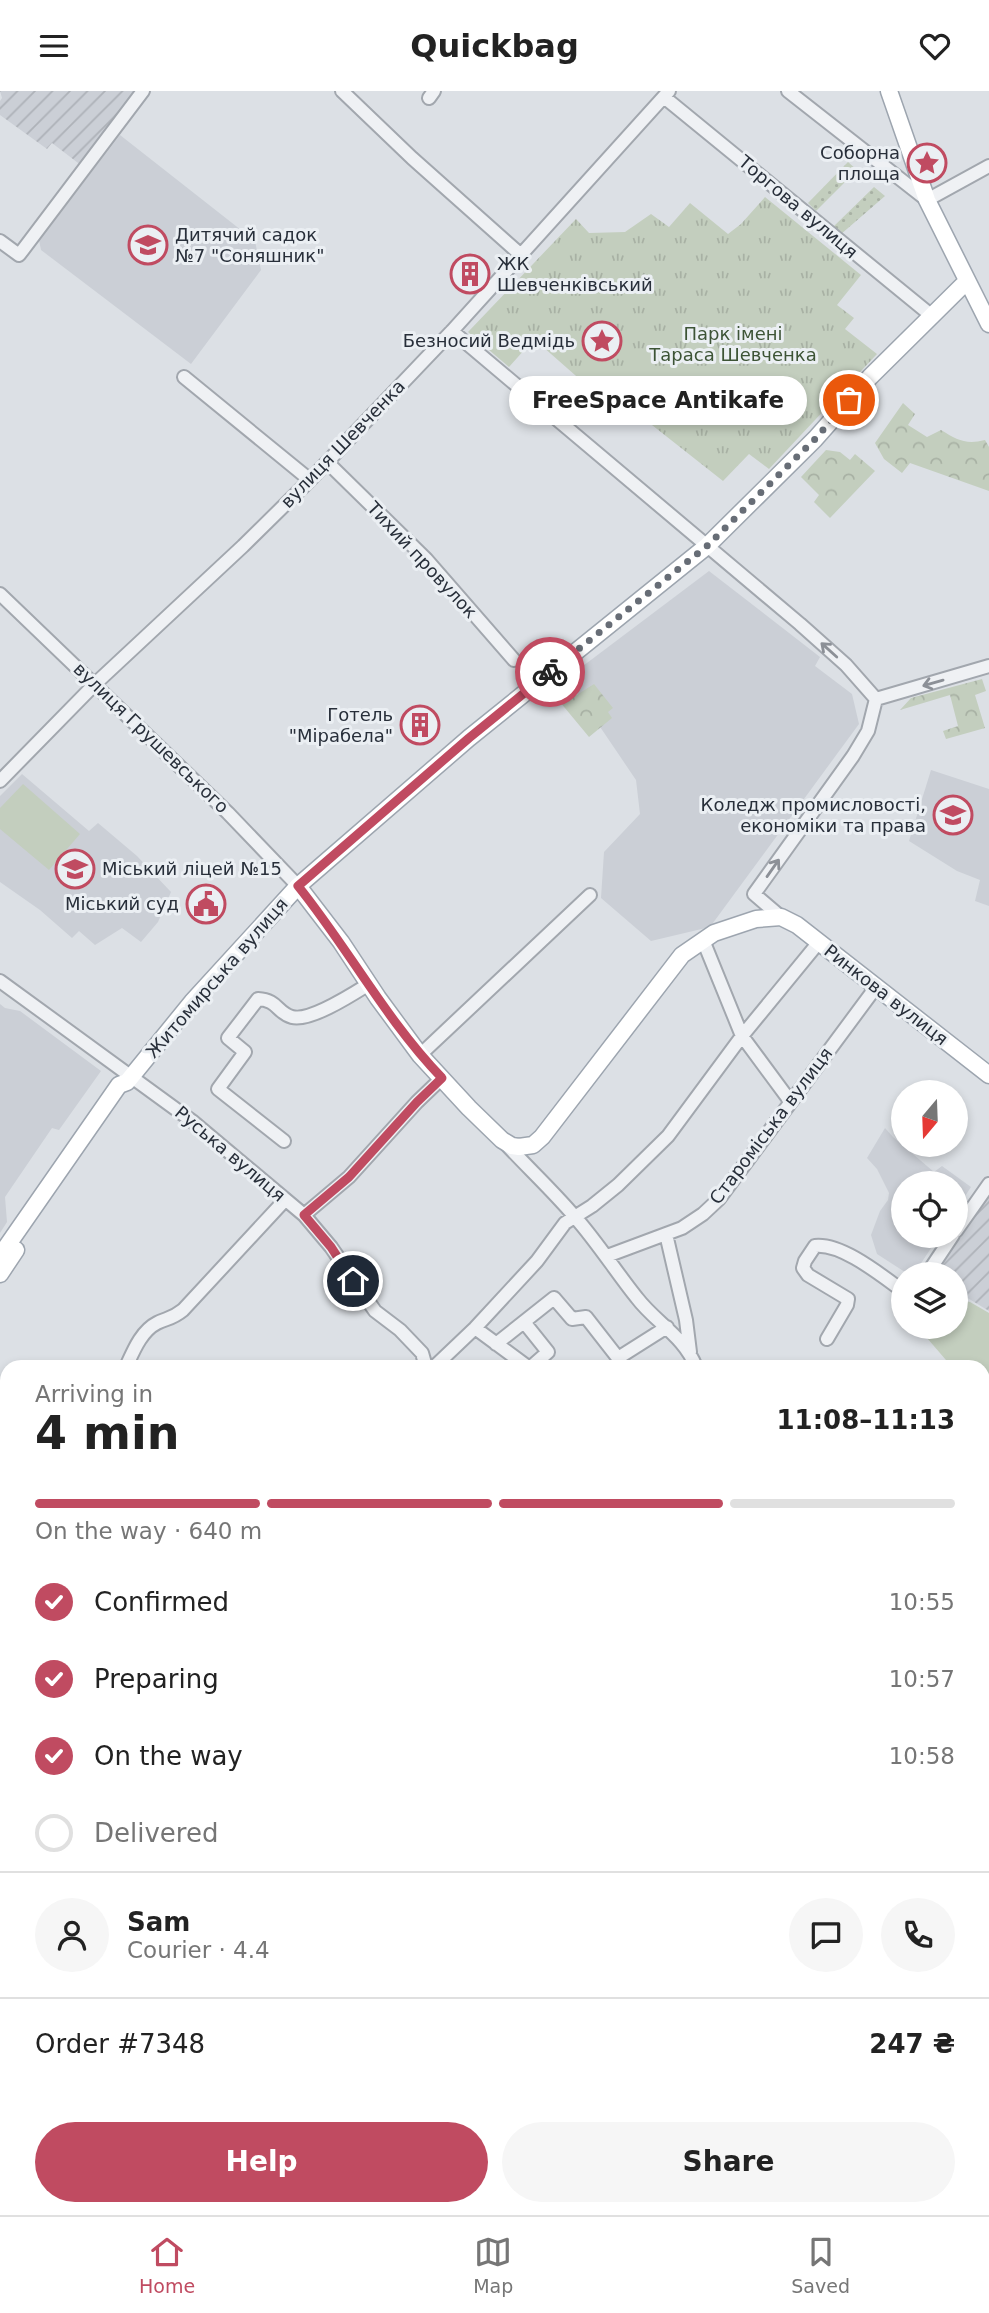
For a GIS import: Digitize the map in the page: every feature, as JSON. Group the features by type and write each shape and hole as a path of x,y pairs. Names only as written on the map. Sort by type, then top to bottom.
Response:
{"main road":[{"path":"888,91 927,200 987,316"},
{"name":"Житомирська вулиця","path":"0,1256 119,1085 129,1079 219,972 298,886 469,738 707,546 815,439 870,377 967,281"},
{"path":"298,886 341,941 420,1055 502,1140 519,1147 533,1145 542,1137 670,969 697,948 758,930 797,925"},
{"path":"697,948 702,939 730,927 756,919 781,917"},
{"name":"Ринкова вулиця","path":"781,917 797,925 989,1075"},
{"path":"0,1274 127,1090 129,1079"}],"street":[{"path":"0,241 19,255 143,91"},
{"path":"342,91 412,158 521,255"},
{"path":"788,91 927,200 989,166"},
{"name":"вулиця Шевченка","path":"0,781 95,684 310,480 452,331 666,94"},
{"name":"Торгова вулиця","path":"666,94 932,316"},
{"path":"452,331 846,665 876,699"},
{"path":"184,377 310,480"},
{"name":"Тихий провулок","path":"327,462 426,559 514,660"},
{"name":"вулиця Грушевського","path":"0,594 228,813 298,886"},
{"path":"876,699 989,666"},
{"path":"781,917 754,894 853,756 868,731 876,699"},
{"path":"420,1055 590,895"},
{"path":"441,1360 537,1261 565,1223 618,1185 668,1136 742,1036 819,942"},
{"path":"697,948 742,1036 790,1101"},
{"name":"Руська вулиця","path":"0,981 129,1079 192,1121 304,1215 331,1247 375,1311 400,1330 422,1353 424,1360"},
{"path":"284,1141 218,1089 245,1052 228,1038 258,999 269,999 291,1017 304,1017 369,984"},
{"name":"Староміська вулиця","path":"607,1256 682,1228 719,1199 876,987"},
{"path":"304,1215 349,1177 442,1078"},
{"path":"502,1140 574,1215 638,1301 690,1352"},
{"path":"968,1214 989,1184"},
{"path":"130,1360 148,1329 159,1322 172,1319 183,1310 285,1200"},
{"path":"666,1234 693,1360"},
{"path":"827,1339 848,1299 808,1275 803,1268 815,1246 830,1247 862,1263 891,1283"},
{"path":"496,1344 554,1299 572,1319 586,1317 618,1358 667,1327"},
{"path":"524,1322 548,1352 538,1360"},
{"path":"475,1328 519,1360"}],"shaded area":[{"path":"0,91 139,91 82,166 52,143 47,149 0,115"},
{"name":"Дитячий садок №7 \"Соняшник\"","path":"120,135 255,241 261,270 191,364 41,250 39,240"},
{"path":"709,571 820,657 815,666 852,694 859,724 710,927 651,941 601,898 604,852 640,814 636,780 567,678"},
{"name":"Коледж промисловості, економіки та права","path":"931,770 989,789 989,906 975,901 980,880 957,871 909,841"},
{"name":"Міський ліцей №15","path":"22,774 89,831 98,823 137,856 171,892 158,922 141,942 122,928 95,945 79,931 72,938 40,910 0,882 0,796"},
{"path":"0,1004 5,1008 20,1011 101,1071 59,1130 52,1128 5,1197 7,1222 0,1233"},
{"path":"885,1128 891,1135 891,1157 916,1157 933,1171 891,1171 891,1248 931,1248 922,1262 891,1263 877,1254 871,1235 889,1193 877,1169 867,1158"},
{"path":"942,1166 949,1171 935,1171"},
{"path":"989,1195 989,1311 968,1298 968,1262 944,1262 953,1248 968,1248 968,1226"}],"green space":[{"path":"848,162 857,170 816,211 808,203"},
{"path":"874,187 885,196 840,235 832,228"},
{"name":"Парк імені Тараса Шевченка","path":"765,197 861,275 837,305 854,318 845,329 877,354 769,469 749,454 723,481 638,414 625,419 534,339 509,367 468,332 576,219 589,233 625,232 651,214 669,227 690,203 728,234 741,224"},
{"path":"903,403 915,414 908,425 927,437 941,430 962,441 985,440 989,447 989,491 910,463 902,473 884,459 875,443"},
{"path":"826,450 840,452 850,460 855,454 875,471 830,518 814,502 819,495 801,477"},
{"path":"982,679 986,691 975,695 985,728 946,739 943,731 958,726 950,695 900,710 911,698"},
{"path":"562,680 575,696 594,684 613,708 608,712 612,718 589,737 550,690"},
{"path":"23,784 80,834 49,870 0,829 0,808"},
{"path":"968,1302 989,1313 989,1360 946,1360 928,1339 968,1339"}],"way so far":[{"path":"550,672 707,546 815,439 849,400"}],"place":[{"name":"Соборна площа","path":"927,163"},
{"name":"Дитячий садок №7 \"Соняшник\"","path":"148,245"},
{"name":"ЖК Шевченківський","path":"470,274"},
{"name":"Безносий Ведмідь","path":"602,341"},
{"name":"FreeSpace Antikafe","path":"849,400"},
{"name":"Готель \"Мірабела\"","path":"420,725"},
{"name":"Коледж промисловості, економіки та права","path":"953,815"},
{"name":"Міський ліцей №15","path":"75,869"},
{"name":"Міський суд","path":"206,904"}],"route":[{"path":"353,1281 331,1247 304,1215 349,1177 442,1078 420,1055 341,941 298,886 469,738 550,672"}]}
